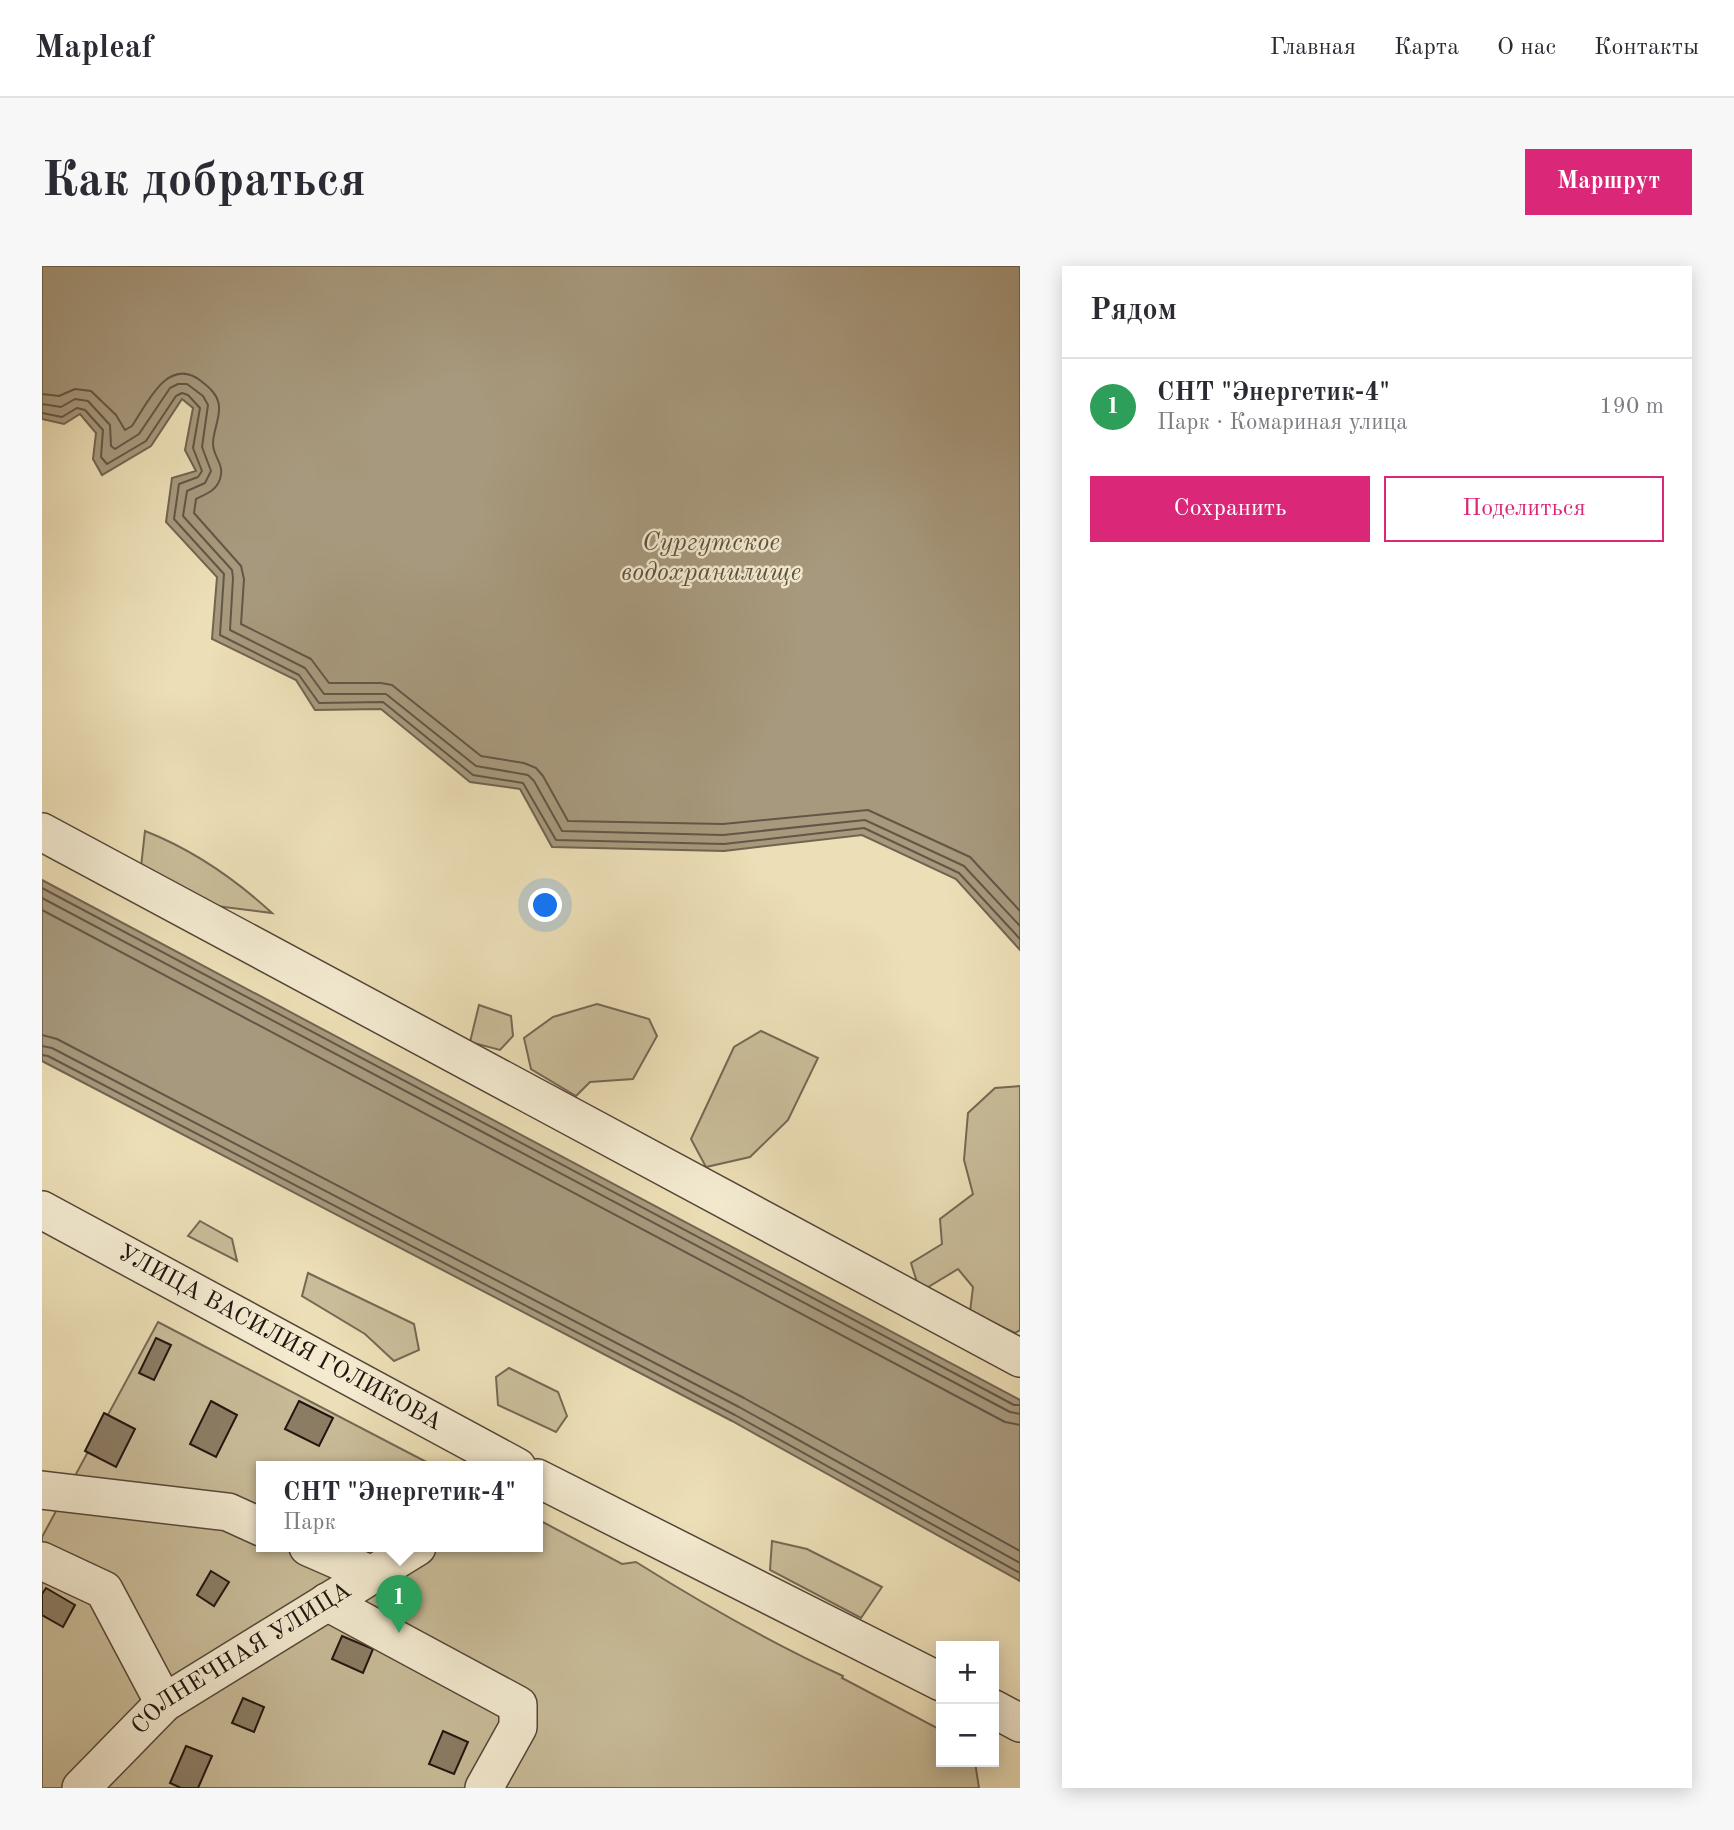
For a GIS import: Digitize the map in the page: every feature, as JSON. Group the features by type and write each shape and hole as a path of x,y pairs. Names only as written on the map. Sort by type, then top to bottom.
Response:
{"street":[{"path":"42,832 1020,1358"},
{"name":"УЛИЦА ВАСИЛИЯ ГОЛИКОВА","path":"42,1210 506,1461"},
{"path":"543,1481 936,1679"},
{"path":"42,1490 228,1512 256,1525"},
{"path":"319,1552 372,1575"},
{"name":"СОЛНЕЧНАЯ УЛИЦА","path":"81,1788 164,1703 409,1552"},
{"path":"42,1561 104,1590 164,1703"},
{"path":"327,1602 518,1705 518,1727 484,1788"},
{"path":"999,1712 1020,1723"}],"shaded area":[{"path":"145,831 212,866 272,913 216,906 141,867"},
{"path":"597,1004 649,1019 657,1036 633,1079 590,1082 576,1096 531,1069 524,1038 553,1017"},
{"path":"479,1005 511,1016 513,1036 500,1050 470,1042"},
{"path":"761,1031 818,1058 788,1120 750,1157 706,1167 691,1139 734,1047"},
{"path":"1020,1086 1020,1330 1015,1333 970,1312 973,1287 958,1269 920,1292 911,1263 942,1244 940,1219 973,1194 964,1160 968,1113 995,1088"},
{"path":"200,1221 232,1239 237,1261 188,1236"},
{"path":"308,1273 414,1324 419,1350 394,1361 365,1334 302,1296"},
{"path":"158,1322 424,1461 256,1461 256,1552 543,1552 543,1522 622,1564 636,1562 738,1622 936,1727 936,1767 976,1767 979,1788 42,1788 42,1537"},
{"path":"509,1368 558,1392 567,1416 556,1432 498,1405 496,1377"},
{"path":"772,1541 807,1549 882,1587 861,1618 770,1570"}],"water":[{"name":"Сургутское водохранилище","path":"42,266 1020,266 1020,950 956,879 862,835 724,851 552,847 520,789 470,782 381,709 315,710 296,680 212,639 217,577 166,522 172,478 196,471 185,450 193,408 182,399 151,446 102,475 93,459 96,433 80,414 64,424 42,419"},
{"path":"42,880 1020,1400 1020,1581 732,1421 42,1061"}],"building":[{"path":"156,1338 171,1345 154,1380 139,1373"},
{"path":"211,1401 237,1415 216,1457 190,1444"},
{"path":"299,1401 333,1418 319,1446 285,1429"},
{"path":"104,1413 135,1429 116,1467 85,1451"},
{"path":"211,1571 229,1582 214,1606 197,1595"},
{"path":"46,1588 75,1605 63,1627 42,1615 42,1594"},
{"path":"342,1636 373,1649 363,1673 332,1659"},
{"path":"243,1698 264,1707 254,1732 232,1723"},
{"path":"443,1731 468,1742 454,1774 429,1764"},
{"path":"186,1746 212,1756 198,1788 181,1788 170,1783"}],"place":[{"name":"СНТ \"Энергетик-4\"","path":"399,1633"}]}
